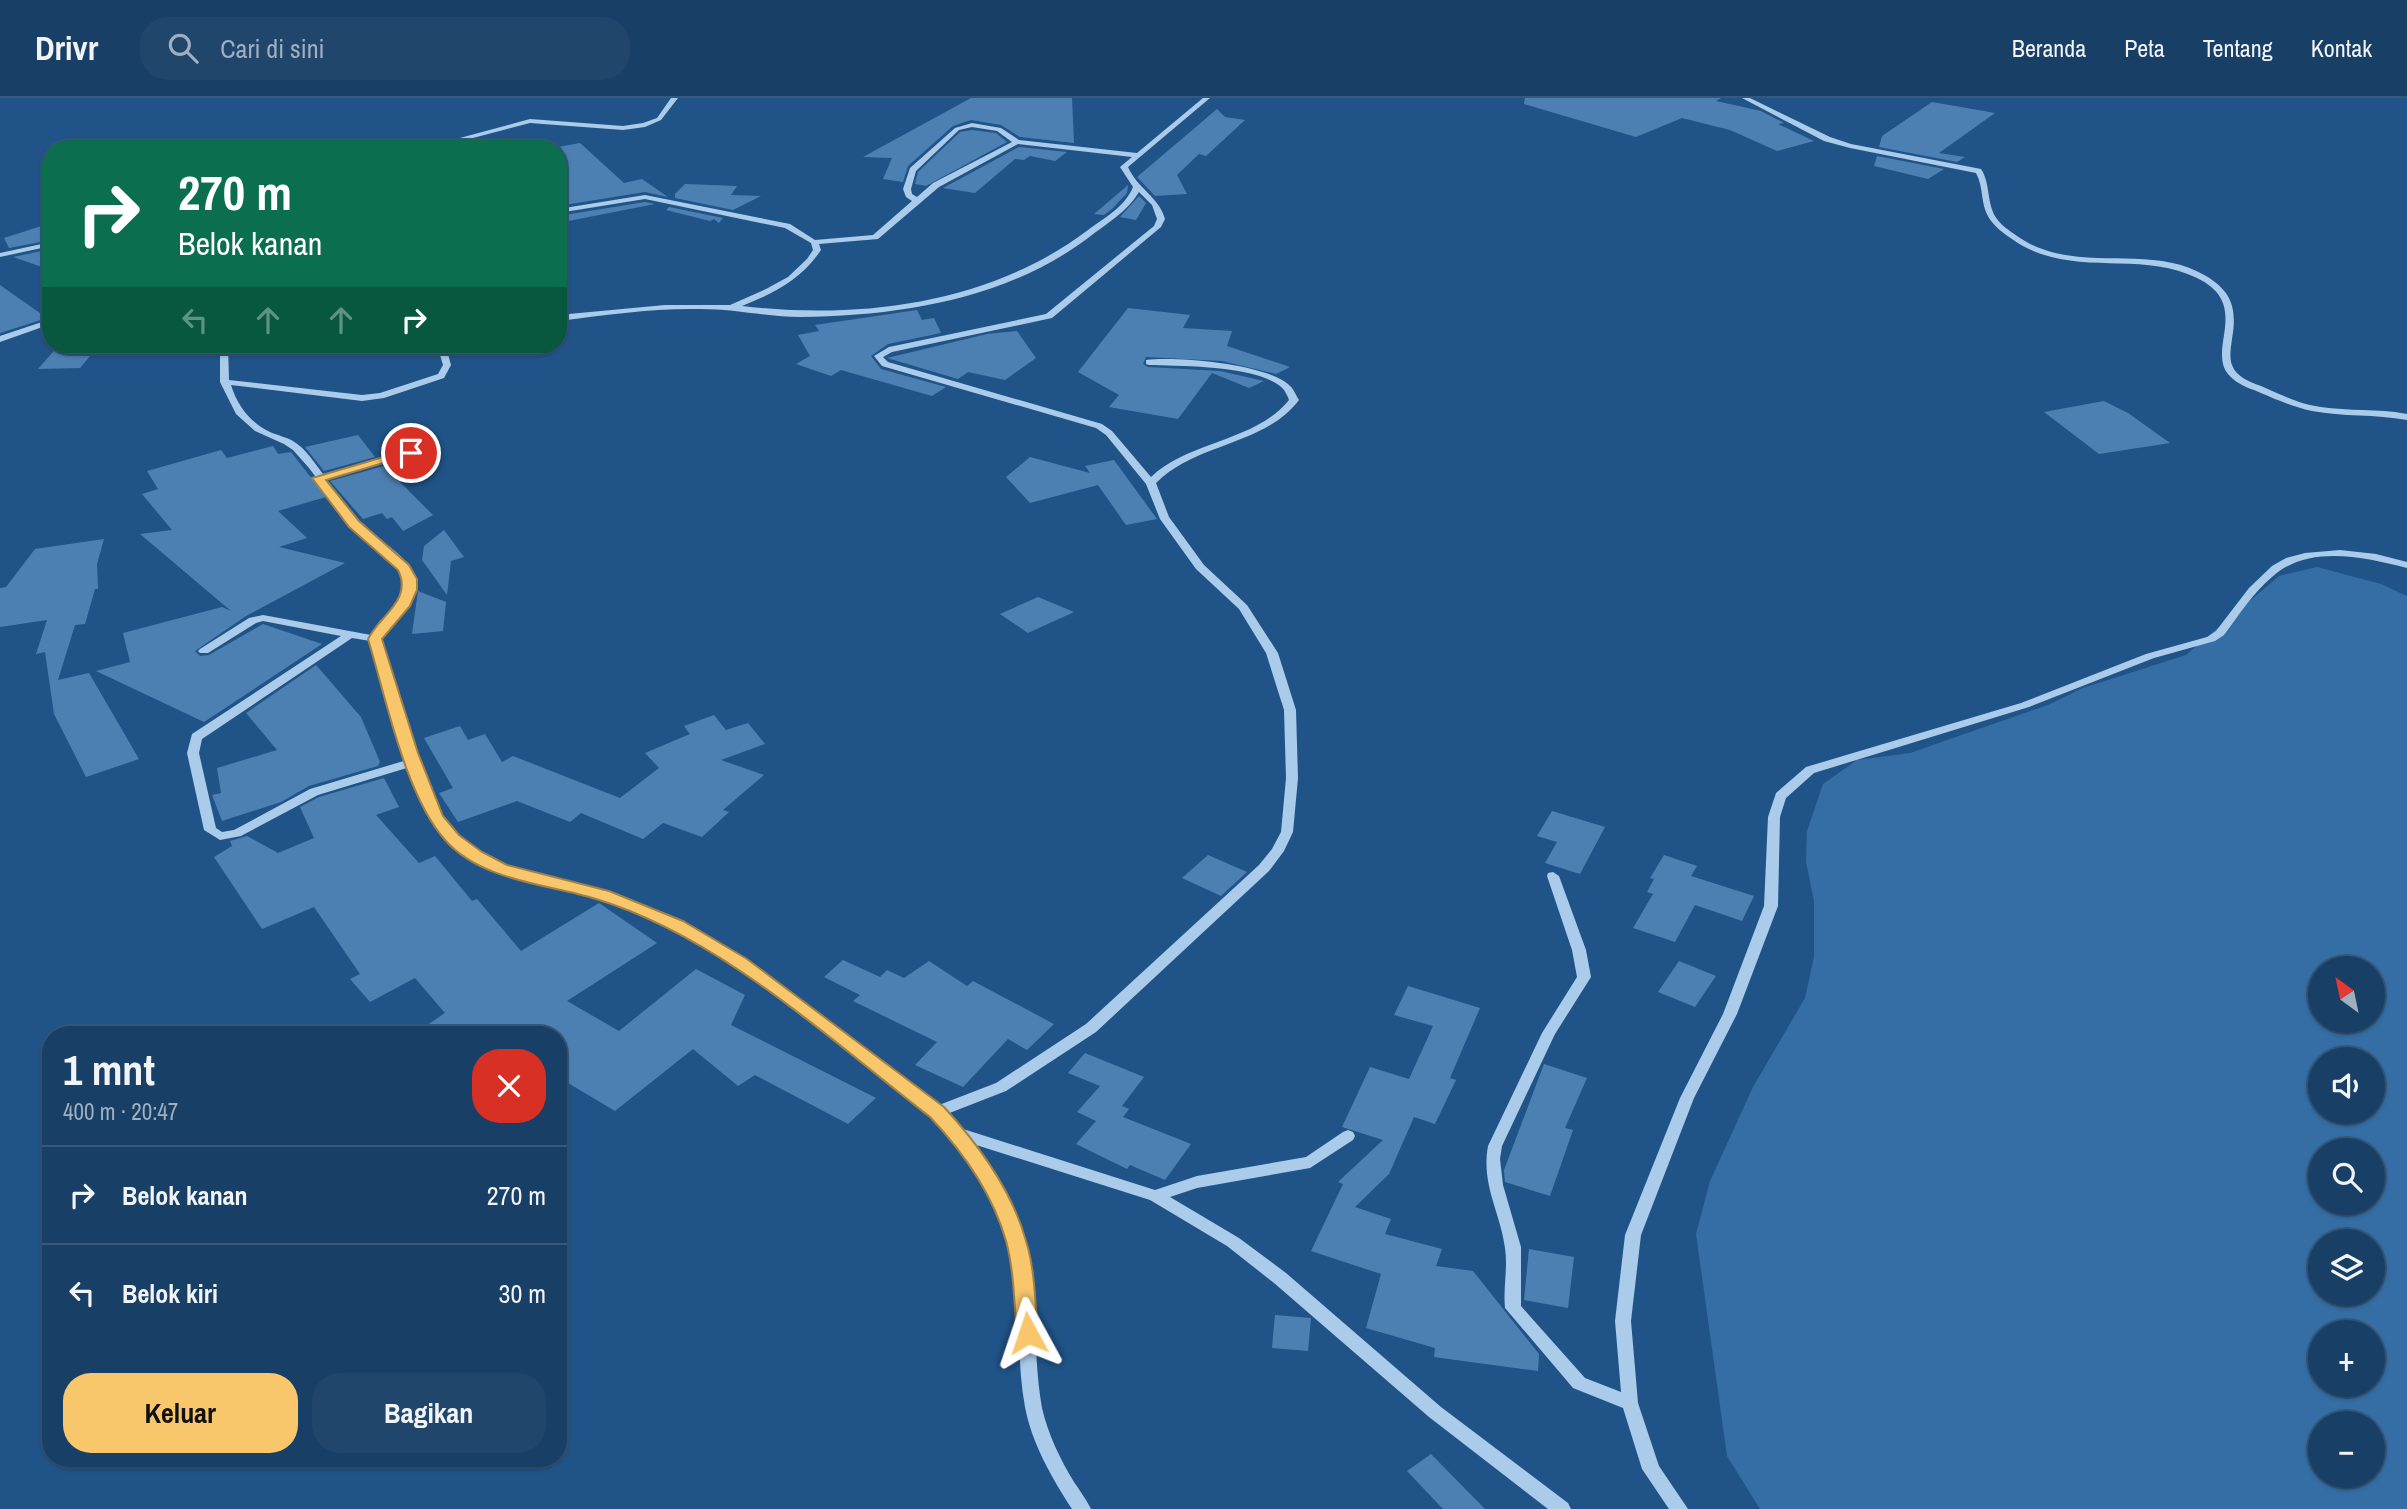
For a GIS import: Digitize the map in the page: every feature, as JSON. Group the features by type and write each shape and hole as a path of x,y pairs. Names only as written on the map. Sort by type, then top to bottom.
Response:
{"street":[{"path":"457,140 530,121 623,128 645,125 659,119 675,98"},
{"path":"937,1112 1001,1087 1091,1028 1264,868 1278,851 1287,832 1292,778 1290,710 1272,653 1243,607 1200,567 1164,517 1151,483 1109,433 1098,426 885,364 878,356 889,349 1049,316 1157,227 1161,219 1160,210 1127,176 1124,167 1208,98"},
{"path":"1745,98 1827,139 1978,171 1983,177 1985,210 2000,226 2040,253 2073,262 2166,265 2202,277 2227,298 2232,310 2227,364 2232,373 2250,385 2311,408 2370,411 2407,417"},
{"path":"918,202 909,195 907,189 913,170 957,129 972,125 990,127 1007,132 1017,142"},
{"path":"567,210 645,197 787,226 814,242 875,237 936,186 1017,142 1137,155"},
{"path":"567,317 644,308 733,307 801,314 846,311 974,293 1011,281 1086,237 1117,209 1130,204 1137,187"},
{"path":"733,307 778,288 795,276 817,250 814,242"},
{"path":"0,255 42,246"},
{"path":"0,339 42,324"},
{"path":"222,354 224,382 232,402 257,428 298,449 354,524 404,568 410,579 410,590 403,606 380,629 375,639 414,762 436,817 453,839 476,856 502,869 603,895 677,925 741,963 937,1112 957,1133 1002,1200 1017,1243 1035,1409 1049,1450 1082,1509"},
{"path":"224,382 371,398 441,376 447,365 444,354"},
{"path":"1149,362 1243,368 1286,386 1293,393 1294,400 1280,417 1192,453 1161,469 1151,483"},
{"path":"318,478 434,446"},
{"path":"1679,1509 1651,1469 1630,1403 1623,1321 1633,1235 1687,1098 1730,1014 1771,906 1774,817 1780,796 1810,770 2025,705 2150,656 2211,639 2220,634 2276,568 2296,559 2340,554 2376,555 2407,565"},
{"path":"204,651 253,620 264,618 375,639"},
{"path":"351,634 196,737 192,752 210,830 220,836 237,833 314,792 414,762"},
{"path":"1553,876 1579,950 1584,977 1549,1033 1495,1146 1490,1163 1512,1242 1513,1308 1579,1383 1630,1403"},
{"path":"957,1133 1155,1196 1233,1242 1280,1278 1435,1412 1562,1509"},
{"path":"1155,1196 1219,1177 1275,1170 1310,1162 1348,1136"}],"shaded area":[{"path":"2317,567 2381,584 2407,596 2407,1509 1760,1509 1727,1456 1696,1234 1710,1181 1753,1087 1805,998 1814,957 1814,901 1806,862 1807,831 1823,784 1857,760 1910,753 2048,705 2083,688 2186,655 2279,576"}],"building":[{"path":"971,98 1072,98 1074,143 1020,137 1001,125 971,120 953,126 908,166 903,182 883,179 892,158 863,157"},
{"path":"1525,98 1721,98 1716,101 1761,111 1784,123 1778,124 1814,141 1777,151 1730,130 1682,118 1636,137 1524,104"},
{"path":"1932,102 1995,113 1939,153 1965,157 1957,162 1879,147 1882,136"},
{"path":"1217,109 1225,117 1245,120 1206,156 1199,154 1177,175 1187,194 1155,196 1137,177"},
{"path":"972,130 996,133 1007,142 926,186 915,184 918,172 960,132"},
{"path":"580,143 624,183 642,179 668,197 645,192 567,205 567,145"},
{"path":"1019,147 1067,152 1055,161 1030,156 1024,160 1015,159 975,193 943,188"},
{"path":"1877,156 1944,169 1928,179 1874,166"},
{"path":"685,184 737,186 731,195 761,196 733,210 675,198 675,194"},
{"path":"1128,185 1127,193 1112,209 1104,215 1094,214"},
{"path":"1139,196 1146,203 1136,220 1120,217"},
{"path":"645,202 655,204 567,221 567,215"},
{"path":"669,207 723,218 719,223 714,219 710,221 666,210"},
{"path":"42,226 42,242 9,248 4,238"},
{"path":"42,251 42,267 13,257"},
{"path":"0,285 42,314 42,320 0,333"},
{"path":"1128,308 1190,315 1183,328 1232,331 1227,346 1290,367 1276,374 1222,361 1146,357 1143,364 1148,367 1220,371 1264,381 1249,388 1212,373 1178,419 1109,407 1119,395 1078,372"},
{"path":"917,310 922,320 934,318 941,333 888,344 871,356 881,369 946,387 932,396 841,370 831,376 796,364 810,356 798,335 819,331 815,325"},
{"path":"1017,331 1036,358 1005,380 968,372 958,379 887,358 987,334"},
{"path":"51,354 92,354 80,368 38,369"},
{"path":"2104,401 2128,413 2170,443 2099,454 2044,412"},
{"path":"358,435 375,457 324,471 305,447"},
{"path":"273,446 278,454 291,452 326,497 278,511 307,538 279,547 345,563 246,616 195,651 200,656 209,655 263,624 322,644 204,722 96,671 130,662 123,633 222,607 231,611 140,534 172,530 142,494 158,489 147,471 221,450 227,458"},
{"path":"1030,457 1090,473 1085,466 1114,460 1157,519 1126,525 1098,485 1030,503 1006,477"},
{"path":"384,466 433,515 403,531 392,517 387,519 382,513 363,519 330,481"},
{"path":"444,530 464,557 451,561 447,595 422,560 424,546"},
{"path":"104,539 97,564 98,589 95,589 85,624 75,625 58,680 89,673 139,759 86,777 54,714 45,652 36,654 47,620 0,627 0,588 6,587 35,549"},
{"path":"418,591 446,602 443,631 412,634"},
{"path":"1038,597 1074,612 1028,633 1000,614"},
{"path":"316,665 361,717 380,762 378,766 309,786 281,802 222,821 212,795 221,793 217,768 277,750 246,713"},
{"path":"714,715 726,730 748,723 765,744 721,760 764,775 723,810 729,812 702,837 663,823 643,839 581,813 570,822 517,801 458,822 439,793 453,788 424,738 460,726 468,740 485,734 502,762 513,756 620,798 659,768 645,753 690,734 684,726"},
{"path":"384,778 399,807 376,815 419,863 435,856 472,901 477,899 521,951 599,903 657,943 567,1001 619,1031 696,969 745,995 731,1025 876,1098 848,1124 755,1075 738,1086 693,1049 615,1111 567,1082 567,1026 426,1026 445,1013 415,978 370,1002 350,979 360,974 314,907 262,929 214,857 232,846 230,841 247,836 278,853 314,838 300,807 319,797"},
{"path":"1552,811 1605,827 1580,874 1545,863 1557,842 1537,836"},
{"path":"1208,855 1247,872 1221,896 1182,878"},
{"path":"1664,855 1697,866 1691,876 1754,896 1742,921 1695,905 1675,942 1633,928 1653,894 1647,892 1654,879 1650,878"},
{"path":"843,960 880,977 887,970 904,978 929,961 967,986 973,981 1054,1024 1027,1050 1008,1039 963,1087 915,1065 937,1042 853,1001 860,995 824,977"},
{"path":"1679,961 1716,976 1695,1007 1658,992"},
{"path":"1408,986 1480,1008 1450,1078 1456,1080 1435,1124 1414,1117 1389,1174 1355,1207 1391,1219 1385,1234 1442,1249 1436,1266 1473,1271 1539,1354 1538,1371 1434,1357 1435,1348 1366,1328 1381,1274 1311,1251 1343,1184 1338,1182 1383,1140 1342,1127 1370,1067 1409,1079 1433,1026 1394,1015"},
{"path":"1085,1053 1144,1077 1122,1106 1129,1109 1123,1117 1191,1144 1165,1180 1130,1165 1127,1169 1076,1144 1096,1121 1077,1112 1100,1086 1068,1073"},
{"path":"1544,1064 1587,1078 1565,1128 1573,1130 1550,1196 1505,1182 1504,1170"},
{"path":"1529,1249 1574,1257 1568,1308 1524,1300"},
{"path":"1275,1315 1311,1318 1308,1351 1272,1348"},
{"path":"1431,1454 1485,1509 1443,1509 1407,1471"}],"route":[{"path":"411,453 318,478 354,524 393,557 410,579 410,590 403,606 380,629 375,639 410,753 436,817 453,839 476,856 502,869 603,895 677,925 741,963 937,1112 957,1133 1002,1200 1017,1243 1028,1333"}]}
